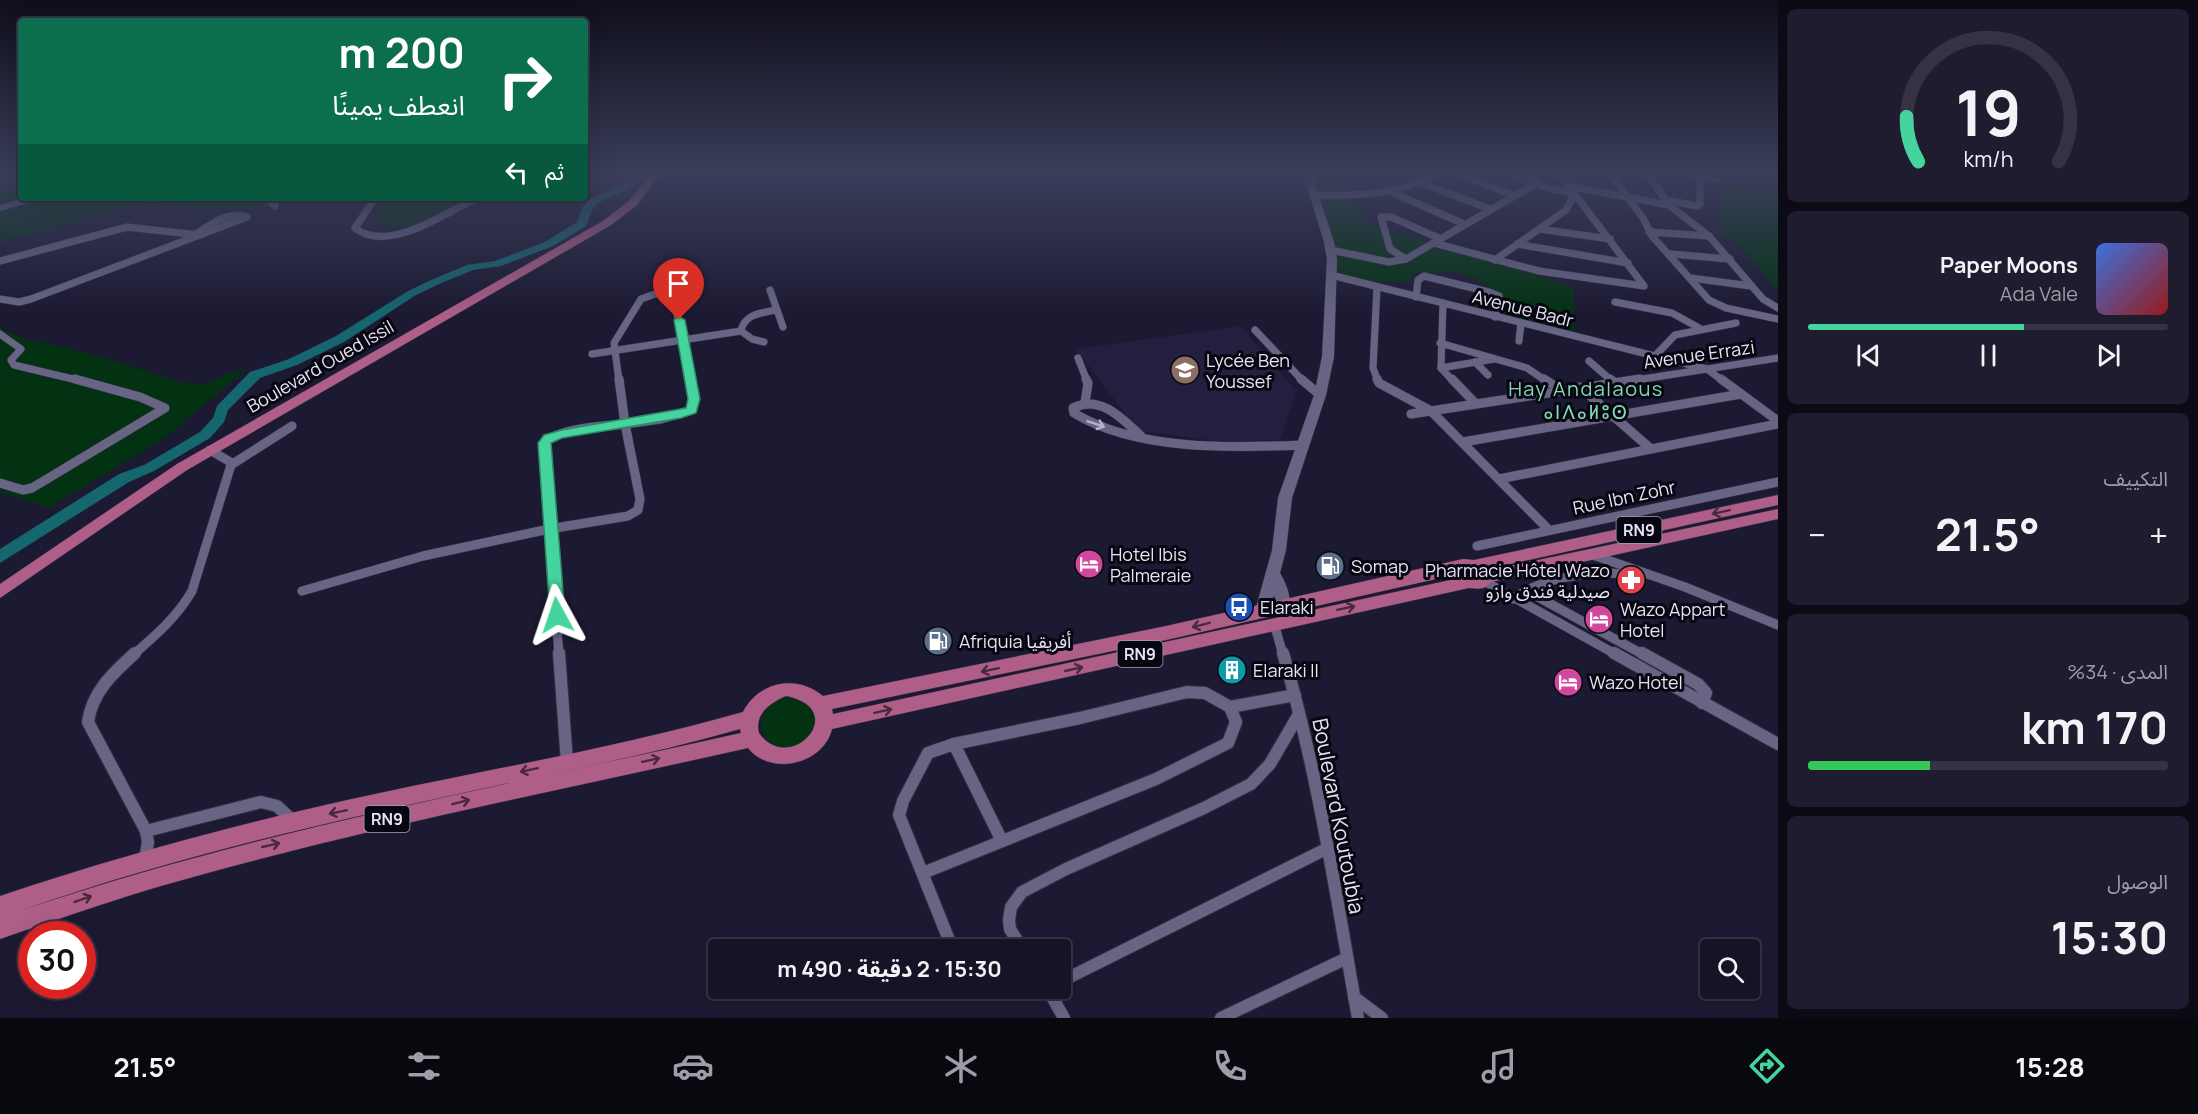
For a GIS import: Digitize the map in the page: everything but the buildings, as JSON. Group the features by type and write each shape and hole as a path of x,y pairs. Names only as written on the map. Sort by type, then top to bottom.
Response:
{"main road":[{"name":"Boulevard Oued Issil","path":"0,592 153,486 210,450 609,221"},
{"name":"RN9","path":"820,704 1474,575 1778,500"},
{"name":"RN9","path":"826,723 1268,617 1282,606 1593,555 1778,514"},
{"path":"786,689 806,692 820,704 825,712 826,723 823,733 816,743 795,755 782,756 769,753 752,739 748,729 749,718 752,710 766,696 786,689"},
{"name":"RN9","path":"0,907 145,860 294,822 662,741 749,718"},
{"name":"RN9","path":"0,928 93,895 250,850 752,739"}],"street":[{"path":"0,261 119,228 198,235 221,221"},
{"path":"0,299 25,301 237,221"},
{"path":"360,221 355,228 360,233 386,237 399,236 431,221"},
{"path":"1268,617 1268,584 1273,575 1286,498 1320,395 1328,357 1331,250 1322,221"},
{"path":"1382,221 1390,249 1406,259"},
{"path":"1399,221 1441,239"},
{"path":"1456,221 1464,224"},
{"path":"1331,250 1389,262 1406,259 1470,221"},
{"path":"1495,260 1552,221"},
{"path":"1434,243 1557,274 1644,286 1596,221"},
{"path":"1644,221 1649,232 1714,303 1775,319"},
{"path":"1690,221 1709,236 1730,259 1763,299 1775,319"},
{"path":"1540,229 1610,239"},
{"path":"1649,232 1709,236"},
{"path":"1517,244 1628,263"},
{"path":"1670,254 1730,259"},
{"name":"Avenue Badr","path":"1331,275 1707,369"},
{"path":"1416,297 1418,280 1425,276 1489,292 1499,297 1495,316"},
{"path":"1691,278 1751,286"},
{"path":"1377,287 1373,368 1376,378 1384,387 1412,399 1431,411 1549,530"},
{"path":"770,290 783,327"},
{"path":"302,591 410,558 549,528 628,516 639,509 640,499 625,424 615,351 616,337 638,302 644,297 669,293 675,296 694,399 692,410 681,414 625,424 562,434 545,440 543,448 549,528 567,762"},
{"path":"1763,299 1778,308"},
{"path":"1615,302 1672,314 1701,329"},
{"path":"1443,303 1441,368 1475,403"},
{"path":"741,331 742,322 750,316 776,310"},
{"path":"1519,341 1521,323"},
{"path":"1654,357 1671,337 1736,323"},
{"path":"1256,330 1302,380 1320,395"},
{"path":"592,354 741,331 752,339 765,342"},
{"path":"0,334 21,349 11,360 14,365 69,377 148,400 165,408 32,488 23,490 0,483"},
{"path":"1440,343 1498,358 1532,370 1561,390"},
{"name":"Avenue Errazi","path":"1411,414 1778,357"},
{"path":"1078,358 1088,383 1085,403"},
{"path":"1441,368 1498,358"},
{"path":"1669,360 1678,372"},
{"path":"1589,361 1614,382"},
{"path":"1475,362 1488,375"},
{"path":"1707,369 1778,422"},
{"path":"1581,387 1651,449"},
{"path":"1463,442 1741,394"},
{"path":"1142,437 1119,416 1101,407 1085,403 1073,408 1074,413 1084,420 1142,437 1228,447 1303,445"},
{"path":"1499,479 1778,422"},
{"path":"145,860 147,831 88,722 89,707 104,683 171,623 184,607 192,591 232,463 292,426"},
{"path":"210,450 232,463"},
{"name":"Rue Ibn Zohr","path":"1477,546 1778,482"},
{"path":"1593,555 1685,587 1778,625"},
{"path":"1513,599 1527,591 1575,576 1606,573 1627,574 1632,573 1633,569"},
{"path":"1273,575 1279,584 1282,606"},
{"path":"1474,575 1513,599 1778,744"},
{"path":"1527,591 1698,684 1706,693 1702,704"},
{"name":"Boulevard Koutoubia","path":"1268,617 1295,695 1328,849 1358,1018"},
{"path":"922,873 1156,779 1216,750 1228,743 1235,729 1236,722 1230,707 1205,693 1187,692 1080,718 954,744 924,757 900,809 902,823 922,873 949,939"},
{"path":"1230,707 1295,695"},
{"path":"1016,939 1008,920 1011,908 1022,892 1066,869 1204,808 1251,784 1270,764 1299,714"},
{"path":"954,744 1002,841"},
{"path":"147,831 261,802 277,806 294,822"},
{"path":"1071,977 1328,849"},
{"path":"1221,1018 1347,958"},
{"path":"1354,997 1382,1018"},
{"path":"1053,999 1064,1018"}],"shaded area":[{"name":"Lycée Ben Youssef","path":"1241,326 1296,391 1280,440 1223,442 1138,431 1076,349"}],"green space":[{"path":"0,221 80,221 0,242"},
{"path":"378,221 424,221 414,226 391,228"},
{"path":"1327,221 1365,221 1366,223 1574,287 1574,333 1498,315 1501,294 1463,274 1417,272 1410,281 1371,282 1343,276 1335,271 1337,246"},
{"path":"1722,221 1778,221 1778,292 1738,242 1723,236"},
{"path":"0,328 30,341 43,342 109,359 179,382 206,384 229,373 247,369 163,439 49,508 0,492"},
{"path":"788,695 803,697 822,717 811,742 779,749 764,735 761,727 762,719 770,705"}],"waterway":[{"path":"0,557 124,478 149,468 205,435 219,419 222,409 255,375 293,362 340,339 412,293 435,282 471,267 497,264 549,244 582,224 583,221"}],"place":[{"name":"Lycée Ben Youssef","path":"1185,370"},
{"name":"Hotel Ibis Palmeraie","path":"1089,564"},
{"name":"Somap","path":"1330,566"},
{"name":"Pharmacie Hôtel Wazo صيدلية فندق وازو","path":"1631,580"},
{"name":"Elaraki","path":"1239,607"},
{"name":"Wazo Appart Hotel","path":"1599,619"},
{"name":"Afriquia أفريقيا","path":"938,641"},
{"name":"Elaraki II","path":"1232,670"},
{"name":"Wazo Hotel","path":"1568,682"}],"district":[{"name":"Hay Andalaous ⴰⵏⴷⴰⵍⵓⵙ","path":"1586,400"}],"route":[{"path":"557,615 543,448 545,440 562,434 681,414 692,410 694,399 679,320"}]}
